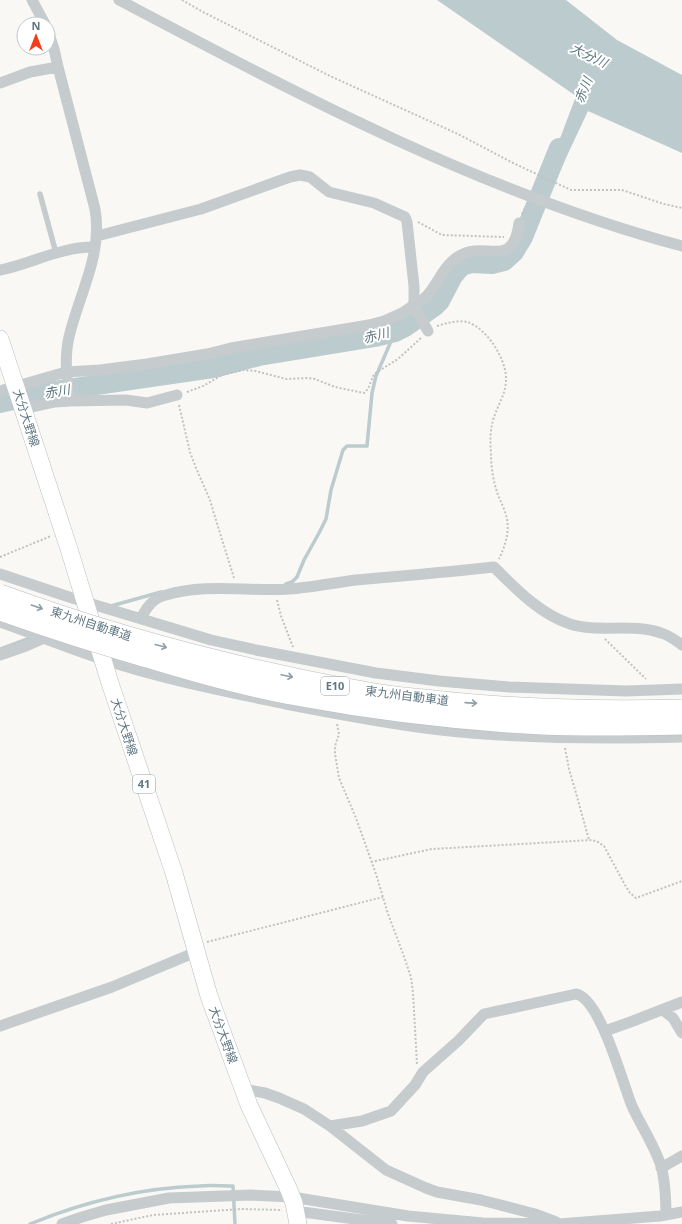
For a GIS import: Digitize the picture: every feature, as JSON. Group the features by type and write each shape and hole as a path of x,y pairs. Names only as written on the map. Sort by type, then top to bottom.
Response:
{"highway":[{"name":"東九州自動車道","path":"0,594 150,643 237,665 375,693 456,702 542,708 614,710 682,709"},
{"name":"東九州自動車道","path":"0,612 73,636 193,672 295,696 392,711 468,720 556,725 682,725"}],"main road":[{"name":"大分大野線","path":"0,339 8,389 23,409 63,530 102,659 174,873 211,1002 243,1090 285,1179 295,1211"}],"street":[{"path":"32,0 41,16"},
{"path":"119,0 297,92 422,151 530,197 573,213 682,246"},
{"path":"56,56 97,220 96,242 85,290 69,337 66,372 70,401"},
{"path":"0,83 30,72 58,67"},
{"path":"0,270 25,264 56,253 201,209 284,179 300,175 313,178 329,192 374,203 405,217 407,222 414,286 413,305 428,330"},
{"path":"8,389 66,372 100,370 147,364 206,354 231,348 369,325 398,315 420,302 426,297 446,268 457,257 465,252 502,251 507,248 517,237 520,223"},
{"path":"23,409 55,402 70,401 126,400 147,403 177,395"},
{"path":"141,618 150,604 158,598 188,590 208,588 289,589 354,581 494,568 534,604 548,613 571,624 592,627 654,631 667,635 682,645"},
{"path":"0,574 85,602 211,640 376,673 439,681 509,687 626,691 682,689"},
{"path":"0,622 102,659 203,686 246,696 371,719 440,730 504,735 564,738 682,737"},
{"path":"0,655 44,638"},
{"path":"0,1026 112,987 195,949"},
{"path":"330,1126 362,1121 391,1111 413,1088 423,1072 488,1012 576,994 580,995 588,1002 605,1031 632,1107 661,1168 666,1198 666,1215"},
{"path":"605,1031 682,1002"},
{"path":"663,1010 673,1018 682,1033"},
{"path":"243,1090 265,1093 304,1109 330,1126 386,1170 420,1185 437,1192 481,1200 536,1214 558,1224"},
{"path":"661,1168 682,1156"},
{"path":"62,1224 106,1210 170,1198 251,1195 295,1211 392,1224"},
{"path":"295,1211 408,1216 454,1221 509,1224 558,1224 666,1215 682,1212"}],"lane":[{"path":"40,194 56,253"}],"path":[{"path":"182,0 330,76 458,134 513,163 571,190 622,190 664,204 682,208"},
{"path":"402,215 442,235 517,237"},
{"path":"236,588 210,500 189,448 177,395 202,386 222,375 244,370 255,371 286,379 315,379 336,387 364,393 368,389 374,374 398,359 428,330 447,323 462,321 469,323 483,332 490,339 504,363 506,379 505,389 492,425 491,450 494,481 507,517 508,532 505,546 494,568"},
{"path":"0,557 63,530"},
{"path":"592,627 648,681"},
{"path":"337,713 339,734 335,746 335,754 339,778 356,818 382,897 411,977 416,1059 418,1066 423,1072"},
{"path":"564,738 569,769 589,840"},
{"path":"371,862 432,849 589,840 596,841 604,846 625,885 630,893 636,898 682,881"},
{"path":"195,949 382,897"},
{"path":"112,1224 153,1215 200,1211 241,1209 295,1211"}],"water":[{"name":"大分川","path":"437,0 566,0 617,40 682,75 682,153 588,111 557,177 547,173 576,96"}],"waterway":[{"name":"赤川","path":"0,403 48,392 213,368 259,356 375,337 395,332 405,327 435,306 440,301 453,276 462,266 471,263 492,264 504,261 514,252 523,237 559,148"},
{"path":"286,584 292,582 297,577 304,560 326,519 331,490 343,450 347,446 367,446 372,393 376,376 395,332"},
{"path":"111,606 161,592"},
{"path":"0,649 33,637"},
{"path":"30,1224 91,1203 134,1193 177,1187 211,1186 233,1186 235,1224"}]}
